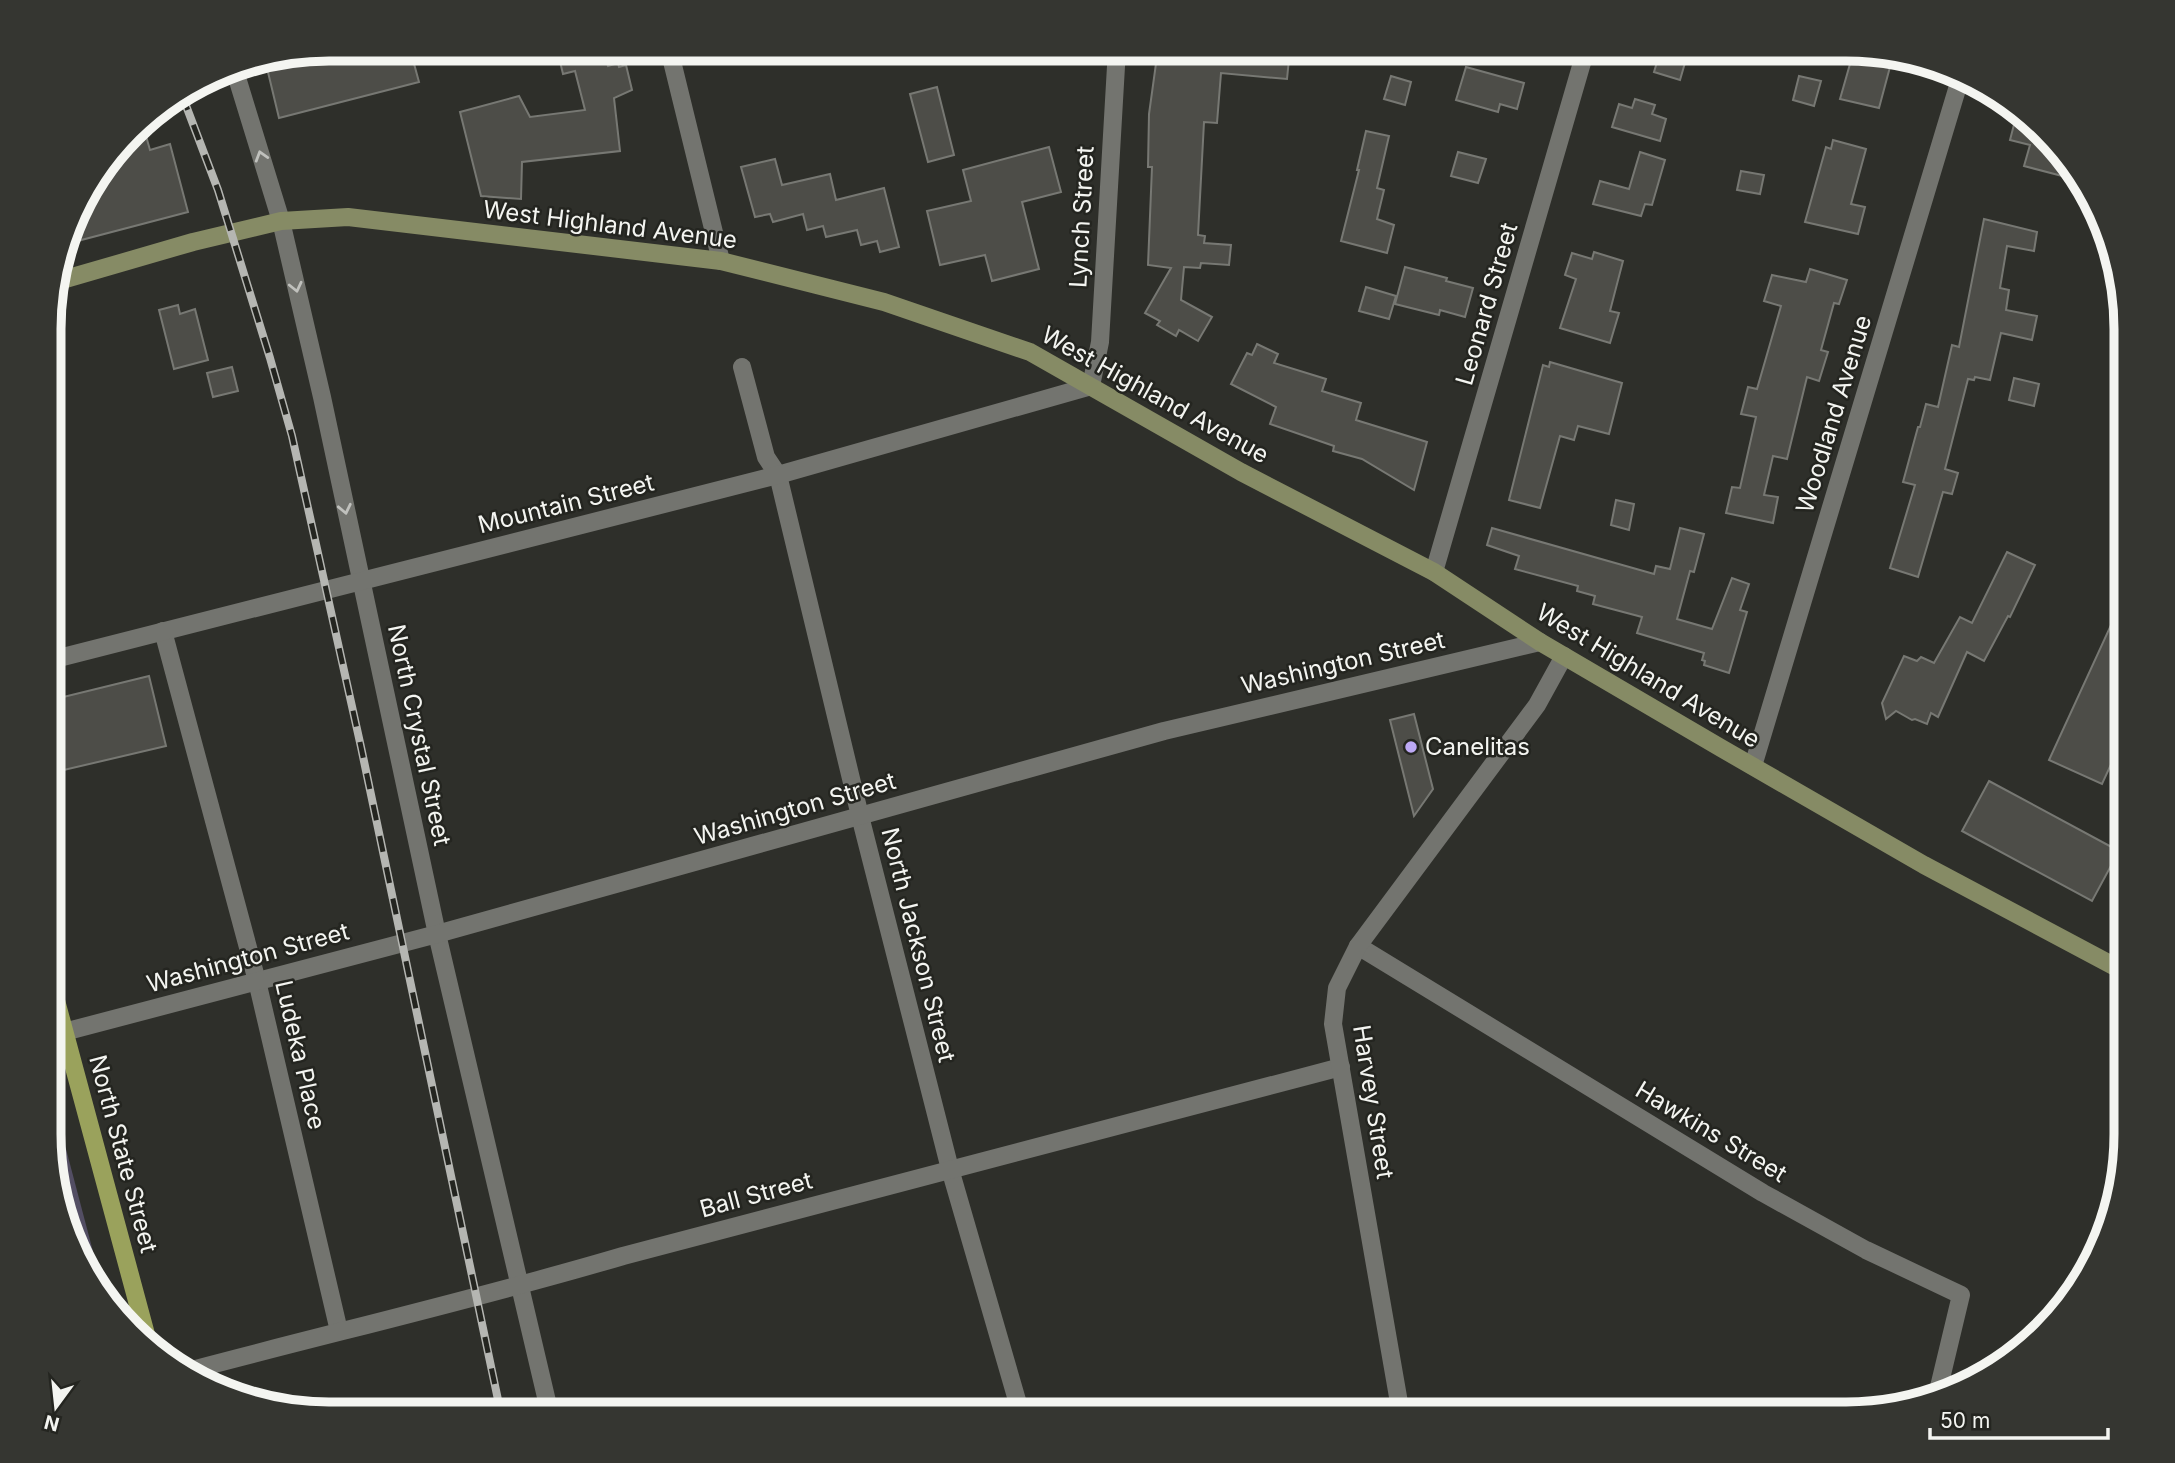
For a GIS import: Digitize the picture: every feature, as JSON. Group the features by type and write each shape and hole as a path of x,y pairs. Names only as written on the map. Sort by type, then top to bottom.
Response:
{"main road":[{"name":"West Highland Avenue","path":"66,279 193,242 281,221 348,217 721,261 884,302 1030,352 1241,472 1434,572 1540,642 1753,766 1924,865 2114,966"},
{"name":"North State Street","path":"61,1020 144,1327"}],"street":[{"path":"671,61 721,261"},
{"name":"Lynch Street","path":"1091,386 1100,342 1116,61"},
{"name":"Leonard Street","path":"1434,572 1583,61"},
{"name":"North Crystal Street","path":"236,78 281,221 322,397 437,934 547,1402"},
{"name":"Woodland Avenue","path":"1753,766 1958,86"},
{"name":"North Jackson Street","path":"742,367 766,457 778,475 860,816 950,1169 1018,1402"},
{"name":"Mountain Street","path":"61,657 778,475 1091,386"},
{"name":"Ludeka Place","path":"163,631 257,981 339,1331"},
{"name":"Washington Street","path":"64,1032 437,934 1164,731 1540,642"},
{"name":"Harvey Street","path":"1399,1402 1333,1024 1337,988 1358,947 1537,705 1564,656"},
{"name":"Hawkins Street","path":"1358,947 1763,1193 1866,1250 1961,1295 1940,1385"},
{"name":"Ball Street","path":"199,1368 520,1287 623,1255 1341,1067"}],"shaded area":[{"path":"61,1130 98,1269 70,1203"}],"building":[{"path":"329,61 413,61 419,82 279,118 267,68"},
{"path":"560,61 607,61 608,66 618,63 619,67 626,65 632,90 614,98 620,151 522,162 521,199 481,196 460,112 519,96 530,117 585,110 575,71 563,74"},
{"path":"1156,61 1289,61 1287,79 1221,73 1217,123 1204,122 1198,235 1205,236 1204,243 1231,245 1229,265 1201,263 1200,268 1184,267 1181,300 1212,317 1198,341 1179,330 1176,336 1157,325 1160,321 1145,313 1171,268 1148,265 1152,167 1148,167 1149,114"},
{"path":"1657,61 1686,61 1680,80 1654,72"},
{"path":"1851,61 1890,67 1879,108 1840,99"},
{"path":"1466,67 1524,83 1517,109 1500,104 1498,112 1456,100"},
{"path":"1391,76 1411,82 1405,105 1384,99"},
{"path":"1799,76 1821,81 1814,106 1793,100"},
{"path":"937,87 954,155 928,162 910,94"},
{"path":"1635,99 1655,105 1652,114 1666,119 1660,141 1612,127 1619,104 1632,108"},
{"path":"2015,122 2035,140 2067,177 2024,166 2030,145 2010,140"},
{"path":"1366,131 1389,136 1377,188 1384,190 1377,219 1394,225 1387,253 1341,241"},
{"path":"146,135 150,150 170,144 188,212 76,241 106,180"},
{"path":"1833,140 1866,149 1851,204 1865,207 1858,234 1805,222 1826,147 1831,149"},
{"path":"1049,147 1061,192 1022,202 1039,269 992,281 985,255 940,265 927,211 971,201 963,170"},
{"path":"1458,152 1486,159 1478,183 1451,176"},
{"path":"1640,152 1665,160 1652,205 1645,204 1641,216 1593,204 1600,181 1629,189"},
{"path":"775,159 782,185 830,174 836,200 884,188 899,247 880,252 877,241 861,245 857,230 826,237 823,226 807,230 803,214 773,222 770,214 755,217 741,167"},
{"path":"1741,171 1764,175 1760,194 1737,190"},
{"path":"1984,219 2037,232 2034,251 2007,246 2000,288 2009,290 2006,310 2037,316 2032,340 2001,333 1990,380 1975,377 1974,380 1968,379 1945,469 1958,473 1952,494 1943,492 1918,577 1890,568 1915,485 1903,482 1926,404 1938,407 1952,345 1959,347"},
{"path":"1594,252 1623,261 1610,311 1619,313 1610,343 1560,328 1576,279 1565,275 1572,253 1592,259"},
{"path":"1405,267 1473,288 1465,317 1440,310 1439,315 1395,304"},
{"path":"1810,269 1847,280 1839,304 1834,303 1821,350 1828,352 1819,381 1807,377 1787,459 1773,456 1764,495 1778,497 1773,523 1726,513 1732,487 1740,488 1756,417 1741,414 1748,387 1757,389 1781,306 1764,301 1772,275 1806,282"},
{"path":"1366,287 1396,296 1389,319 1359,311"},
{"path":"178,305 180,314 195,309 208,360 174,369 159,310"},
{"path":"1257,344 1278,354 1274,363 1326,379 1322,391 1361,403 1356,420 1427,442 1414,490 1362,459 1333,451 1334,446 1270,424 1276,407 1231,384 1247,353 1252,355"},
{"path":"1550,362 1622,383 1609,434 1578,426 1574,440 1560,436 1540,508 1509,500 1543,365 1549,367"},
{"path":"232,367 238,391 213,397 207,373"},
{"path":"2014,378 2039,384 2034,406 2009,400"},
{"path":"1616,500 1634,504 1629,530 1611,525"},
{"path":"1492,528 1654,574 1656,566 1670,569 1680,528 1704,534 1694,572 1690,571 1677,619 1712,629 1732,578 1749,584 1740,610 1747,612 1729,673 1704,665 1704,653 1637,633 1642,617 1593,604 1595,596 1577,591 1578,586 1515,569 1519,556 1487,545"},
{"path":"2007,552 2035,565 2010,617 2008,616 1984,661 1967,652 1938,717 1931,713 1927,724 1912,720 1896,711 1886,719 1882,703 1904,656 1917,661 1921,657 1934,663 1960,617 1972,623"},
{"path":"2111,625 2114,626 2114,758 2102,784 2049,760"},
{"path":"149,676 166,746 61,771 61,698"},
{"path":"1414,714 1433,789 1414,816 1390,720"},
{"path":"1989,781 2114,848 2114,860 2092,901 1962,831"}],"railway":[{"path":"185,103 218,190 292,436 361,747 498,1402"}],"place":[{"name":"Canelitas","path":"1411,747"}]}
